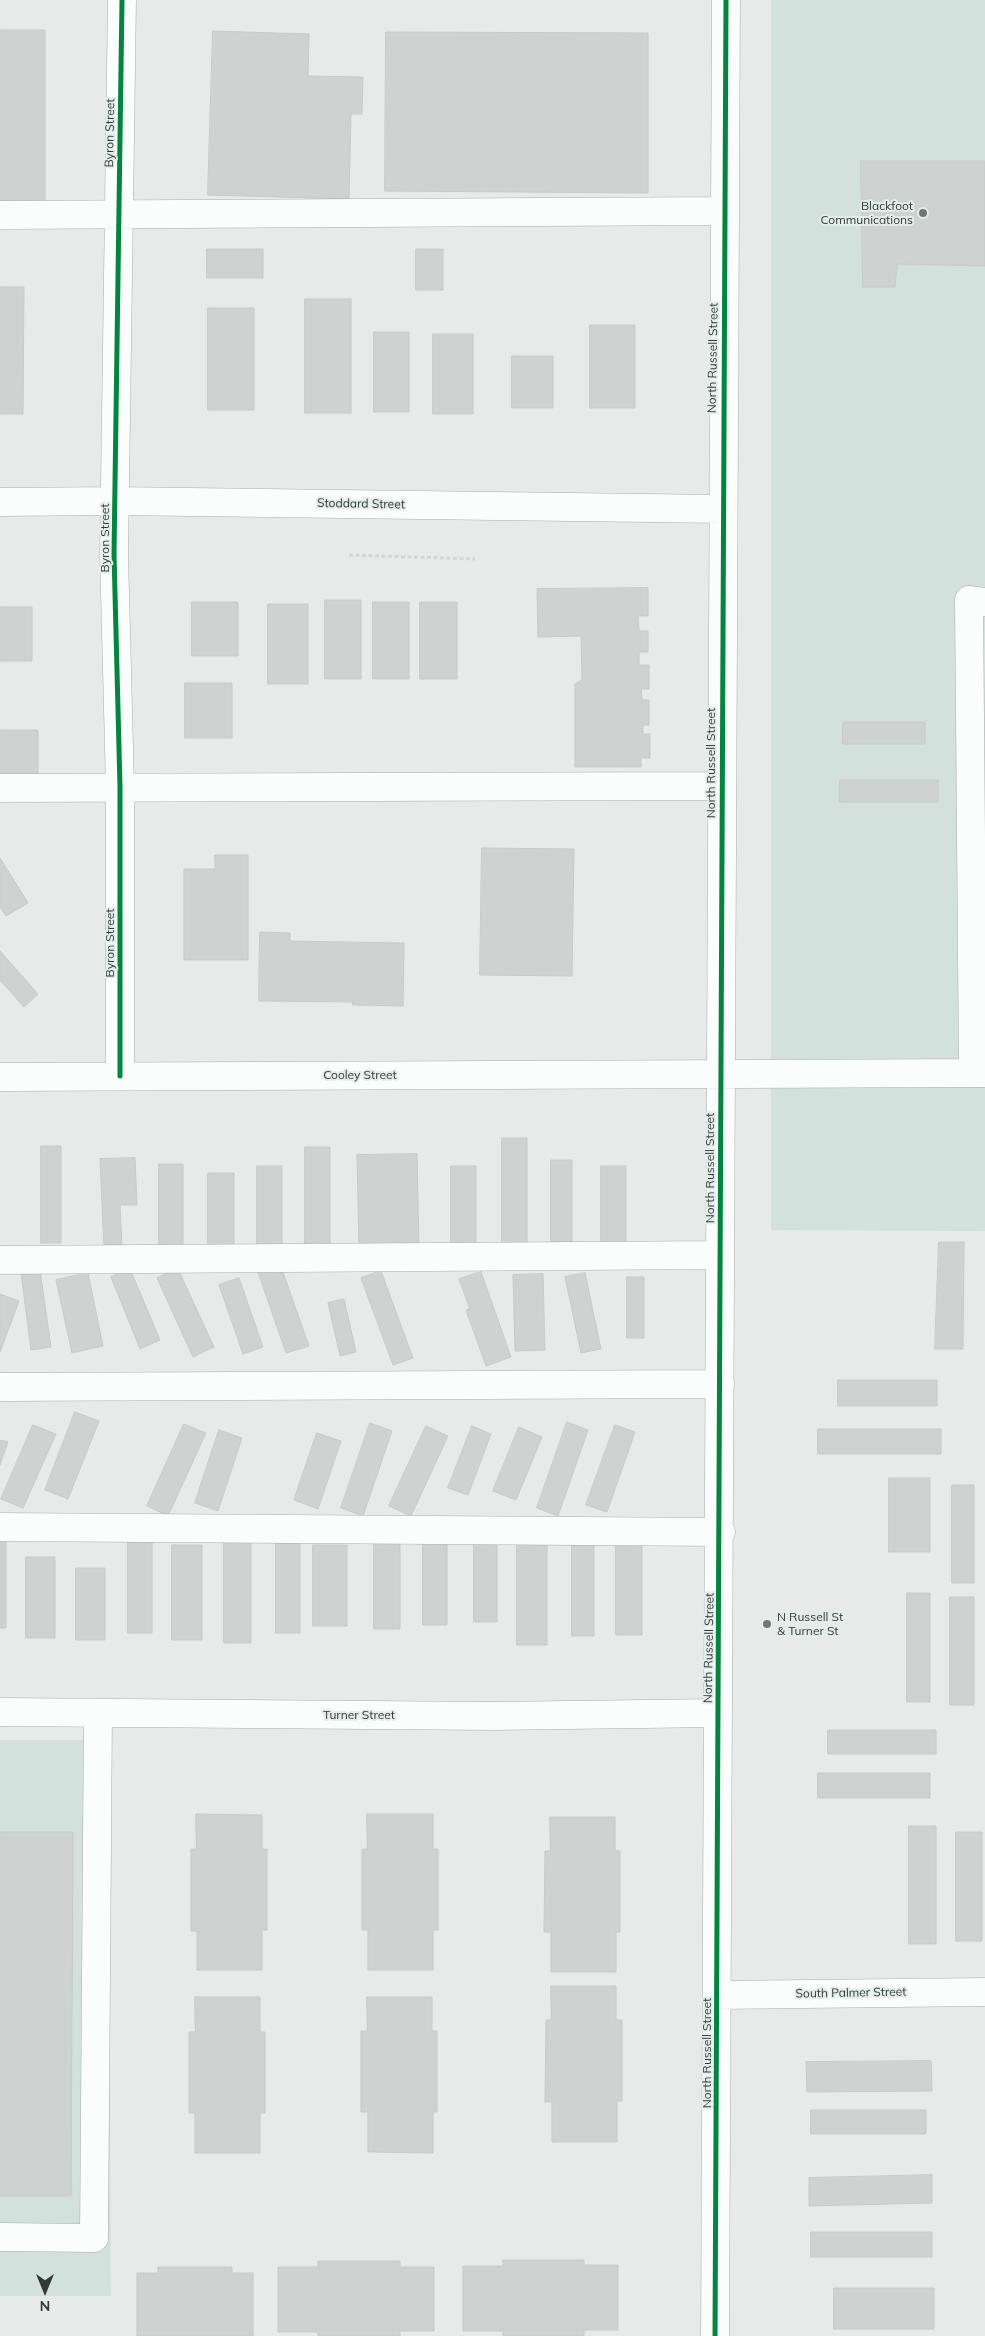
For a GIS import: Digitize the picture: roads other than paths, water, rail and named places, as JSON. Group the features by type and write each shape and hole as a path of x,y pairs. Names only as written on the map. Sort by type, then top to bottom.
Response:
{"street":[{"name":"Byron Street","path":"120,1076 120,787 115,501 122,0"},
{"name":"North Russell Street","path":"715,2336 718,1713 721,1532 720,1074 726,0"},
{"path":"0,215 724,212"},
{"name":"Stoddard Street","path":"0,502 115,501 722,509"},
{"path":"979,1073 969,600 985,602"},
{"path":"0,788 721,786"},
{"name":"Cooley Street","path":"0,1077 979,1073"},
{"path":"0,1260 720,1255"},
{"path":"0,1387 720,1384"},
{"path":"0,1527 721,1532"},
{"name":"Turner Street","path":"0,1712 492,1716 718,1713"},
{"path":"0,2237 94,2238 98,1713"},
{"name":"South Palmer Street","path":"718,1995 985,1992"}],"place":[{"name":"Blackfoot Communications","path":"923,213"},
{"name":"N Russell St & Turner St","path":"767,1624"}]}
